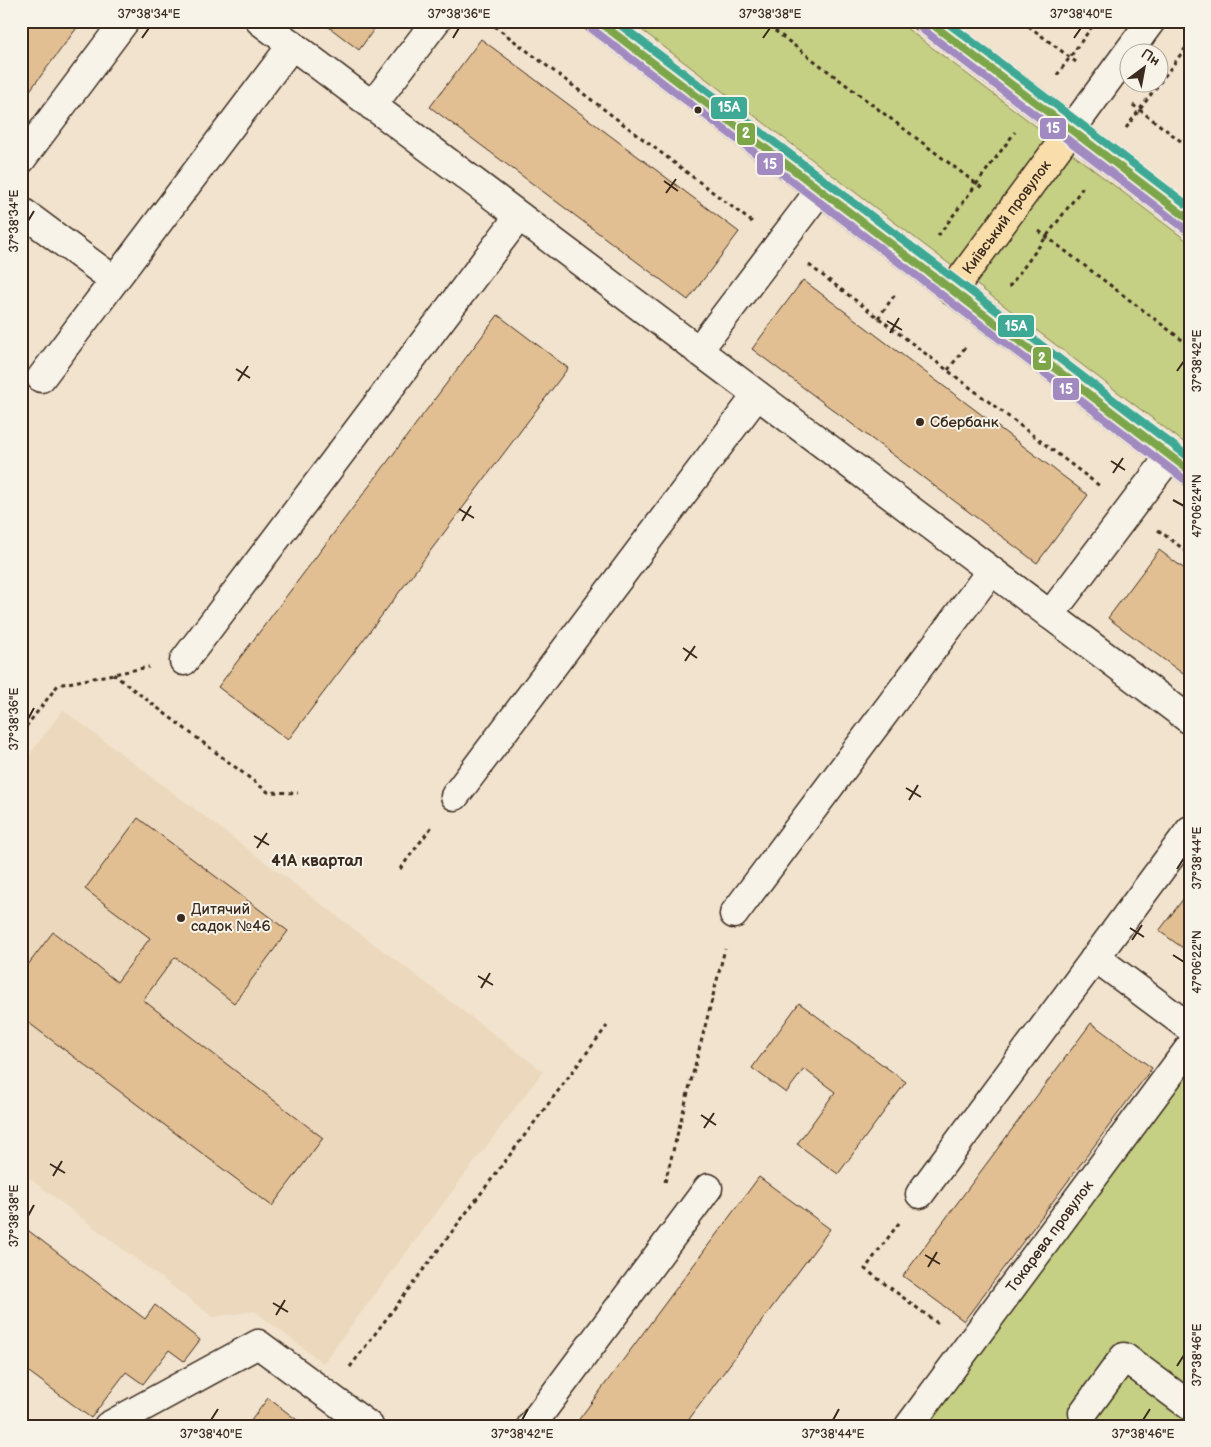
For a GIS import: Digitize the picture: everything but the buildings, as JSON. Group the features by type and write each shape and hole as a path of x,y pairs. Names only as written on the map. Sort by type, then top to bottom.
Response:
{"main road":[{"path":"598,21 1180,463"},
{"path":"928,21 1190,220"},
{"name":"Київський провулок","path":"952,291 1071,130"}],"street":[{"path":"24,149 125,21"},
{"path":"260,21 1190,720"},
{"path":"372,106 436,21"},
{"name":"Київський провулок","path":"1071,130 1151,21"},
{"path":"41,378 292,45"},
{"path":"698,351 820,190"},
{"path":"21,210 114,280"},
{"path":"184,661 519,216"},
{"path":"455,796 757,395"},
{"path":"1050,615 1130,509 1180,463"},
{"path":"734,914 992,571"},
{"path":"920,1194 1190,830"},
{"path":"1095,957 1190,1028"},
{"name":"Токарева провулок","path":"909,1426 1190,1047"},
{"path":"531,1426 708,1188"},
{"path":"108,1426 258,1344 369,1426"},
{"path":"1082,1413 1124,1357 1190,1406"}],"path":[{"path":"488,21 1190,554"},
{"path":"762,21 1190,346"},
{"path":"1022,21 1070,57"},
{"path":"878,318 1096,21"},
{"path":"948,370 1190,42"},
{"path":"1140,110 1190,148"},
{"path":"21,733 58,685 184,661"},
{"path":"113,674 268,792 298,793"},
{"path":"400,869 455,796"},
{"path":"663,1191 734,914"},
{"path":"328,1396 607,1026"},
{"path":"920,1194 865,1269 968,1346"}],"shaded area":[{"name":"Дитячий садок №46","path":"63,710 543,1071 323,1363 255,1311 213,1317 21,1172 21,766"}],"green space":[{"path":"630,21 897,21 1190,243 1190,447"},
{"path":"1190,1066 1190,1426 924,1426"}],"transit line":[{"name":"2","path":"598,21 1190,471"},
{"name":"15А","path":"615,21 1190,458"},
{"name":"2","path":"928,21 1190,220"},
{"name":"15А","path":"945,21 1190,207"},
{"name":"15","path":"592,29 1184,479"},
{"name":"15","path":"922,29 1184,228"}],"place":[{"name":"Сбербанк","path":"920,422"},
{"name":"Дитячий садок №46","path":"181,918"}],"district":[{"name":"41А квартал","path":"317,861"}]}
